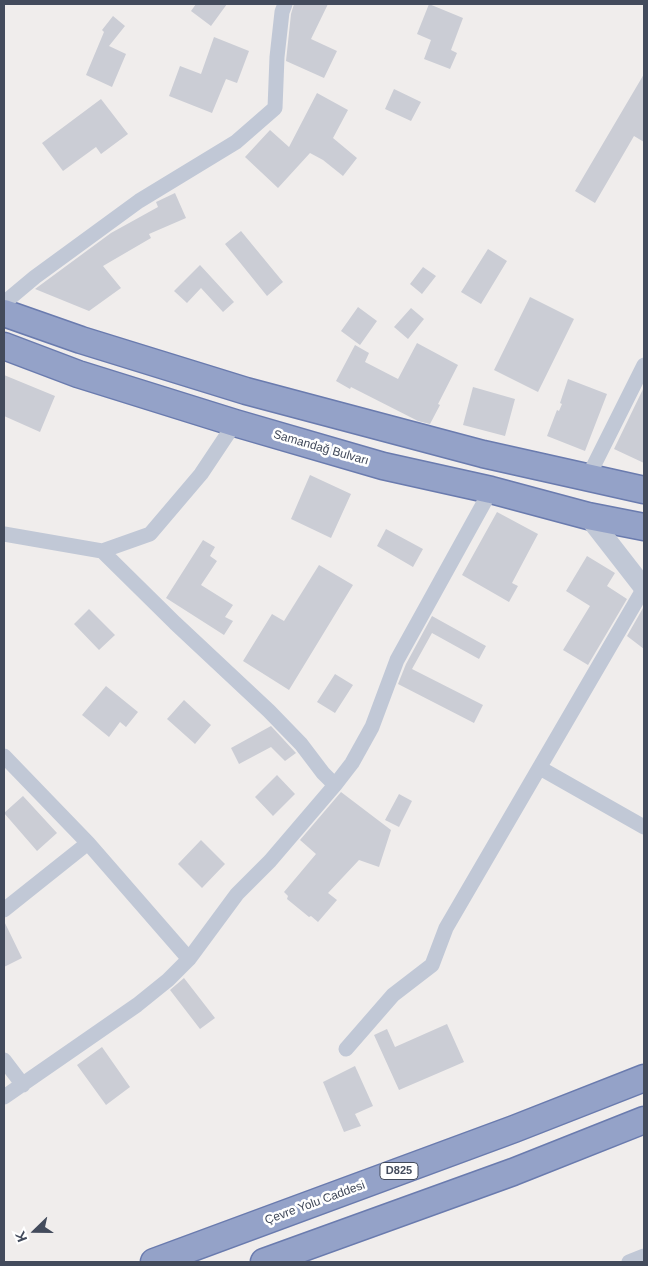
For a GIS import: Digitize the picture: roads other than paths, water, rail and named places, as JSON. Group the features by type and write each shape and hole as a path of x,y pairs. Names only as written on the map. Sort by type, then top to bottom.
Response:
{"highway":[{"path":"4,314 246,391 482,454 644,490"},
{"name":"Samandağ Bulvarı","path":"4,346 78,374 235,423 383,466 491,490 588,516 644,528"},
{"name":"Çevre Yolu Caddesi","path":"154,1262 514,1129 644,1078"},
{"path":"264,1262 513,1172 644,1120"}],"street":[{"path":"4,302 35,277 140,201 236,142 275,108 277,57 282,12 285,4"},
{"path":"588,477 644,365"},
{"path":"4,534 102,551 150,534 201,474 235,423"},
{"path":"4,1097 137,1005 168,980 189,959 237,894 270,861 335,785 352,763 372,727 397,660 491,490"},
{"path":"346,1049 393,995 432,966 446,928 644,588 588,516"},
{"path":"102,551 269,711 301,744 323,773 335,785"},
{"path":"4,756 88,842 189,959"},
{"path":"540,768 644,827"},
{"path":"4,910 88,842"},
{"path":"4,1060 23,1085"},
{"path":"629,1262 644,1256"}]}
